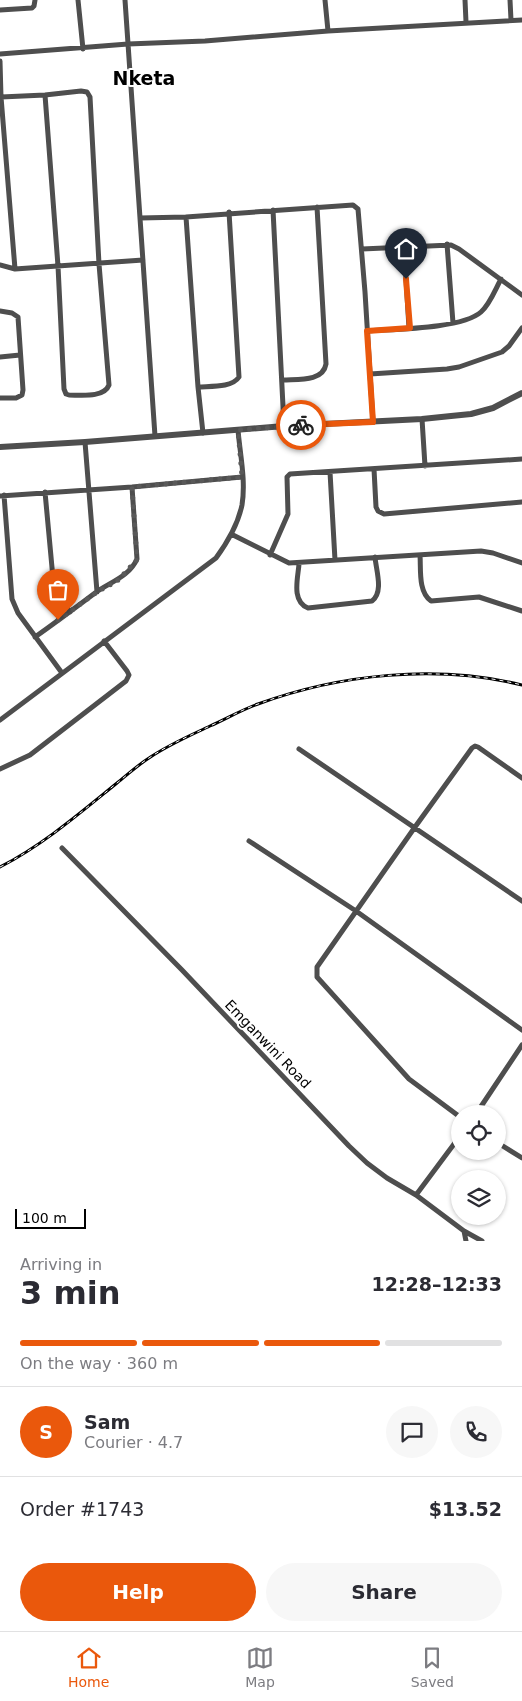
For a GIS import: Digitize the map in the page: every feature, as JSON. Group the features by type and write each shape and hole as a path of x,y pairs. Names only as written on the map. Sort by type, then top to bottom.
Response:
{"street":[{"path":"0,10 32,8 35,0"},
{"path":"78,0 83,49"},
{"path":"124,0 155,436"},
{"path":"324,0 328,31"},
{"path":"465,0 466,22"},
{"path":"510,0 511,20"},
{"path":"0,54 128,44 204,41 328,31 522,20"},
{"path":"0,62 1,97 15,270"},
{"path":"1,97 80,91 87,92 90,97 99,264 109,385 106,391 100,394 72,395 65,392 58,266 44,95"},
{"path":"140,218 186,217 229,212 353,205 358,209 373,422"},
{"path":"283,380 310,378 320,375 324,372 326,364 316,207"},
{"path":"274,210 284,426"},
{"path":"198,388 231,384 239,377 229,212"},
{"path":"186,217 203,433"},
{"path":"362,249 447,244 459,249 502,279 522,296"},
{"path":"447,244 453,323"},
{"path":"404,247 410,328"},
{"path":"0,265 15,270 143,260"},
{"path":"367,331 453,323 470,318 480,312 502,279"},
{"path":"0,312 12,313 18,317 23,393 22,396 16,398 0,398"},
{"path":"370,374 459,367 504,350 522,328"},
{"path":"0,357 20,355"},
{"path":"0,447 284,426 422,419 471,414 492,408 522,393"},
{"path":"422,419 425,466"},
{"path":"0,720 216,558 231,534 241,506 242,477 238,430"},
{"path":"86,442 88,490 97,592"},
{"path":"270,555 288,514 287,476 292,473 374,470 522,459"},
{"path":"374,470 376,507 378,511 384,514 522,502"},
{"path":"330,472 335,560"},
{"path":"62,673 18,613 12,599 2,495 132,487 242,477"},
{"path":"35,637 97,592 117,581 135,563 137,559 132,487"},
{"path":"45,492 54,589 70,612"},
{"path":"231,534 270,555 289,563 299,564 374,557 487,551 522,563"},
{"path":"420,555 423,591 426,598 430,600 479,597 522,611"},
{"path":"299,564 297,596 300,602 308,608 372,601 378,594 374,557"},
{"path":"0,769 30,755 126,681 129,675 127,671 104,642"},
{"path":"451,1110 408,1079 317,977 317,967 415,827 475,746 522,778"},
{"path":"299,749 522,901"},
{"path":"249,842 356,911 522,1030"},
{"name":"Emganwini Road","path":"62,848 367,1163 387,1178 416,1195 464,1231 482,1241"},
{"path":"482,1105 522,1045"},
{"path":"416,1195 451,1148"},
{"path":"506,1148 522,1158"},
{"path":"464,1231 466,1241"}],"railway":[{"path":"0,867 46,839 156,753 258,704 322,685 388,675 456,675 522,685"}],"way so far":[{"path":"58,620 97,592 117,581 136,561 132,487 242,477 238,430 301,425"}],"district":[{"name":"Nketa","path":"144,78"}],"route":[{"path":"301,425 373,422 367,331 410,328 406,279"}]}
